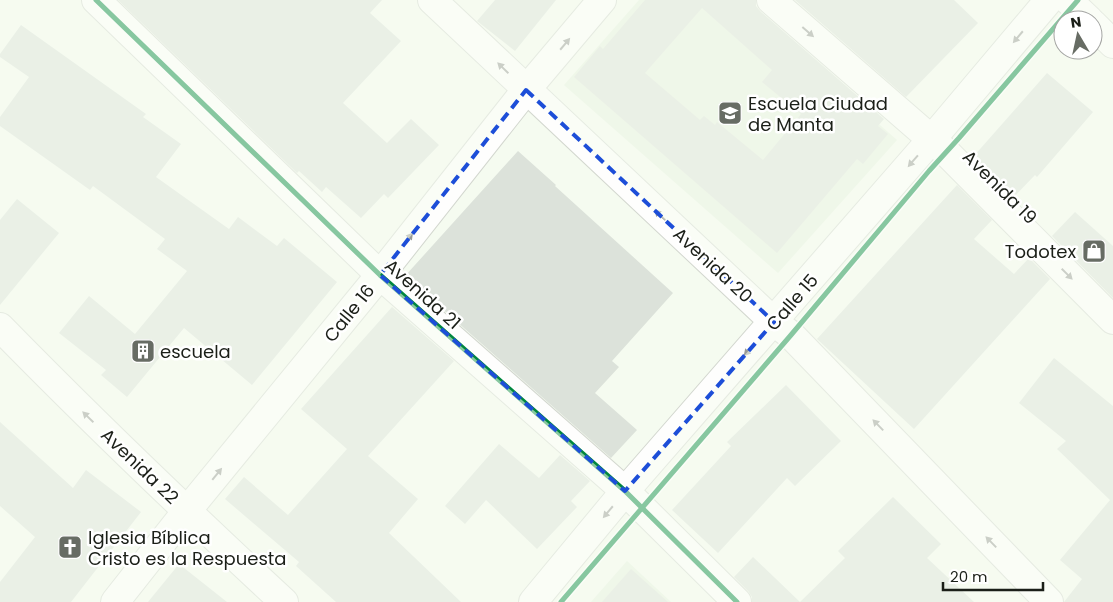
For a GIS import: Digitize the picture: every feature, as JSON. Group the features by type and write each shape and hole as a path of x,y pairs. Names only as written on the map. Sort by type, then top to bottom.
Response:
{"street":[{"name":"Avenida 21","path":"96,0 380,275 625,491 737,602"},
{"name":"Avenida 20","path":"432,0 774,322 791,335 1049,602"},
{"name":"Calle 16","path":"115,602 186,512 380,275 526,90 602,0"},
{"name":"Avenida 19","path":"771,0 946,152 1113,320"},
{"name":"Calle 15","path":"533,602 625,491 932,140 1049,0"},
{"path":"1068,0 1078,10"},
{"path":"1103,34 1113,44"},
{"name":"Avenida 22","path":"0,327 80,409 186,512 284,602"}],"highlighted area":[{"path":"526,90 774,322 625,491 380,275"}],"shaded area":[{"name":"Escuela Ciudad de Manta","path":"639,0 738,0 897,140 778,273 564,85"},
{"path":"627,561 671,602 591,602"}],"building":[{"path":"118,0 382,0 370,13 401,41 343,103 387,143 411,119 439,145 388,198 384,194 361,218 326,187 322,192 299,171 297,173"},
{"path":"495,0 556,0 515,51 477,21"},
{"name":"Escuela Ciudad de Manta","path":"645,0 756,0 756,6 761,12 884,119 878,126 888,134 863,164 857,159 777,253 574,77 600,46 603,49","holes":["702,8 772,70 762,82 801,114 763,160 717,122 715,125 704,116 700,120 645,73"]},
{"path":"795,0 954,0 978,23 906,97"},
{"path":"21,25 146,114 143,117 181,144 156,177 229,229 238,217 277,246 284,238 337,282 252,385 184,328 127,397 101,375 106,370 59,333 89,296 135,334 187,271 157,249 165,239 93,186 90,190 0,126 0,117 29,77 0,57 0,54"},
{"path":"1047,73 1093,112 1037,177 1035,175 1013,198 973,157"},
{"path":"518,151 673,293 612,361 619,367 595,393 637,430 611,458 405,276"},
{"path":"957,185 992,220 974,239 1014,274 1029,258 1050,279 914,429 817,339"},
{"path":"17,199 59,233 0,305 0,220"},
{"path":"1075,212 1113,246 1113,298 1052,236"},
{"path":"392,307 454,361 368,456 418,499 389,533 461,602 336,602 296,566 299,562 225,499 244,477 288,515 347,449 301,409"},
{"path":"1054,358 1113,406 1113,602 1064,602 1082,579 1060,560 1110,500 1057,449 1066,441 1019,403"},
{"path":"786,385 841,441 795,486 787,478 718,553 672,510 731,446 727,442"},
{"name":"Iglesia Bíblica Cristo es la Respuesta","path":"0,422 73,488 86,470 141,512 71,602 0,602 0,582 35,537 0,506"},
{"path":"499,444 539,478 560,455 590,481 571,501 577,507 537,549 486,500 465,524 445,506"},
{"path":"893,497 941,544 927,558 974,602 800,602 845,558 838,551"},
{"path":"753,557 800,602 752,602 752,597 748,591 734,577"},
{"path":"179,564 227,602 148,602"},
{"path":"631,569 668,602 602,602"}],"cycle path":[{"path":"96,0 380,275 625,491 737,602"},
{"path":"561,602 791,335 929,171 1078,0"}],"place":[{"name":"Escuela Ciudad de Manta","path":"730,113"},
{"name":"Todotex","path":"1094,251"},
{"name":"escuela","path":"143,351"},
{"name":"Iglesia Bíblica Cristo es la Respuesta","path":"70,547"}]}
